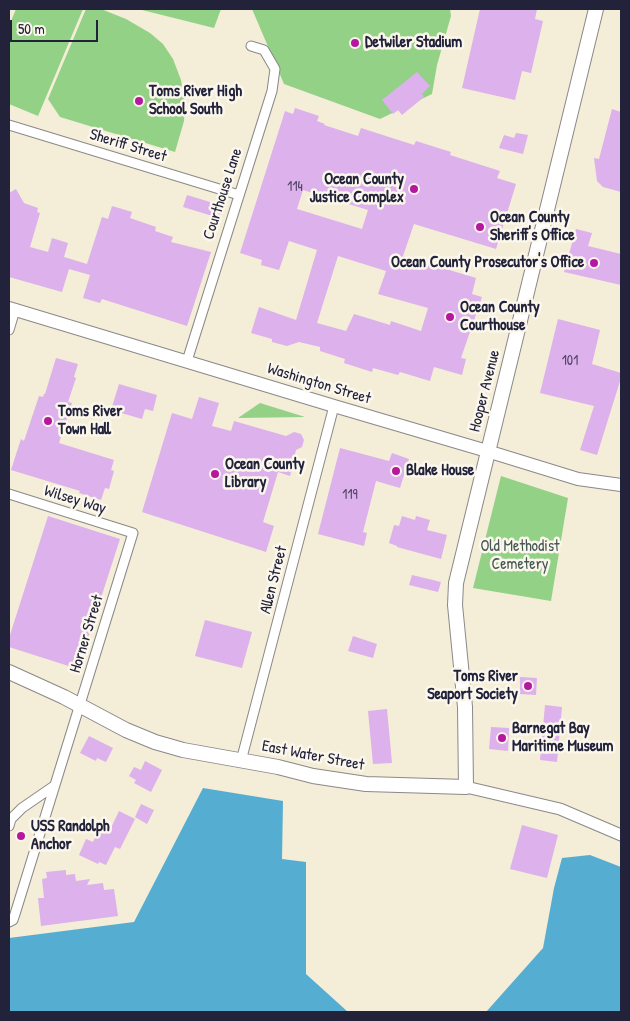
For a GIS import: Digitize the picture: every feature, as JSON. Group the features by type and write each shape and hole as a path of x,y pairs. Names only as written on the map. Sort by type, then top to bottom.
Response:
{"main road":[{"name":"Hooper Avenue","path":"466,787 465,707 455,596 458,577 487,450 596,9"},
{"name":"Washington Street","path":"12,309 487,450 578,480 621,485"},
{"name":"East Water Street","path":"9,672 64,697 126,730 155,742 183,750 278,767 313,776 366,784 466,787"}],"street":[{"name":"Courthouse Lane","path":"187,361 272,91 276,69 264,50 251,46"},
{"name":"Sheriff Street","path":"9,125 238,195"},
{"path":"9,330 12,309"},
{"name":"Allen Street","path":"241,761 334,406"},
{"name":"Wilsey Way","path":"9,494 133,533"},
{"name":"Horner Street","path":"9,922 13,920 15,914 133,533"},
{"path":"9,826 11,819 22,808 54,786"},
{"name":"East Water Street","path":"466,787 560,810 621,835"}],"green space":[{"path":"16,9 83,9 38,116 9,104 9,26"},
{"path":"86,9 101,9 126,19 150,33 163,44 173,59 181,80 185,103 184,121 175,152 60,117 48,99"},
{"path":"138,9 221,9 214,28"},
{"name":"Detwiler Stadium","path":"252,9 450,9 451,16 437,65 432,94 380,119 284,84"},
{"path":"260,403 305,417 238,418"},
{"name":"Old Methodist Cemetery","path":"501,476 568,498 551,601 473,588"}],"water":[{"path":"203,788 283,801 282,859 306,862 306,974 348,1012 9,1012 9,938 134,922"},
{"path":"590,855 621,867 621,1012 486,1012 543,948 554,888 562,858"}],"building":[{"path":"480,9 537,9 535,19 543,21 531,73 522,71 515,100 462,88"},
{"path":"417,72 430,86 422,94 424,97 402,115 398,110 393,114 382,100"},
{"path":"295,108 319,116 317,121 324,125 358,136 361,128 414,145 416,141 451,152 450,155 500,171 497,178 516,184 496,249 414,224 403,256 476,278 472,294 482,297 461,358 466,359 462,375 434,367 430,381 400,372 398,375 373,368 372,372 344,363 345,359 320,351 320,347 299,342 287,346 251,333 259,307 296,320 317,250 289,241 279,270 261,265 262,260 240,253 285,111 293,114","holes":["303,190 368,210 362,229 297,209","338,256 386,271 378,294 428,308 421,331 391,321 390,325 354,314 346,331 317,323"]},
{"path":"612,109 621,112 621,192 603,187 597,181 594,158 599,159"},
{"path":"516,133 528,135 523,154 499,148 504,135 514,138"},
{"path":"16,189 24,203 38,208 37,212 40,213 30,247 48,252 52,238 68,243 64,257 87,264 102,217 108,219 112,206 132,212 130,218 156,227 155,231 173,237 171,242 211,252 187,326 102,299 100,303 83,298 90,275 69,269 62,292 9,277 9,193"},
{"path":"187,195 223,206 219,218 183,207"},
{"name":"Ocean County Prosecutor's Office","path":"576,229 592,233 588,246 621,254 621,285 564,272"},
{"path":"558,319 600,330 592,364 621,373 597,455 580,450 594,406 540,393"},
{"name":"Toms River Town Hall","path":"56,358 78,364 74,377 76,378 68,402 72,403 59,443 114,460 111,470 114,471 109,489 105,488 101,500 79,493 80,491 11,470 21,439 24,441 39,396 43,397 45,394"},
{"path":"119,384 157,395 153,411 145,409 142,419 111,410"},
{"name":"Ocean County Library","path":"199,397 219,403 212,426 231,431 234,421 286,436 294,432 301,434 304,440 302,447 296,450 290,476 278,472 263,522 274,526 266,552 142,512 172,413 192,419"},
{"path":"340,448 389,461 392,453 409,459 400,488 376,481 363,532 367,533 364,546 318,534"},
{"path":"48,516 120,539 78,669 9,647 9,638"},
{"path":"402,516 415,520 416,516 430,520 427,530 447,535 441,559 389,543 394,525 399,526"},
{"path":"412,575 441,582 438,592 409,585"},
{"path":"205,620 252,632 242,668 195,656"},
{"path":"353,636 377,644 373,658 348,651"},
{"name":"Toms River Seaport Society","path":"520,677 537,678 536,695 520,694"},
{"path":"545,705 562,707 557,762 540,760"},
{"path":"387,709 392,763 373,764 368,711"},
{"path":"491,727 509,728 508,751 489,749"},
{"path":"89,736 113,748 106,762 97,758 96,761 80,753"},
{"path":"145,761 162,770 151,792 134,783 136,780 129,776 134,767 141,770"},
{"path":"141,804 154,810 147,824 135,817"},
{"path":"119,811 135,819 120,849 115,847 106,865 99,862 98,864 79,855 86,839 93,842 99,829 106,832 107,829 110,830"},
{"path":"522,825 558,835 547,878 510,869"},
{"path":"66,870 66,875 75,874 76,881 90,879 87,885 103,883 104,890 114,889 118,916 41,926 38,898 44,898 42,879 47,878 46,872"}],"place":[{"name":"Detwiler Stadium","path":"355,43"},
{"name":"Toms River High School South","path":"139,101"},
{"name":"Ocean County Justice Complex","path":"414,189"},
{"name":"Ocean County Sheriff's Office","path":"480,227"},
{"name":"Ocean County Prosecutor's Office","path":"594,263"},
{"name":"Ocean County Courthouse","path":"450,317"},
{"name":"Toms River Town Hall","path":"48,421"},
{"name":"Blake House","path":"396,471"},
{"name":"Ocean County Library","path":"215,474"},
{"name":"Toms River Seaport Society","path":"528,686"},
{"name":"Barnegat Bay Maritime Museum","path":"502,738"},
{"name":"USS Randolph Anchor","path":"21,836"}]}
